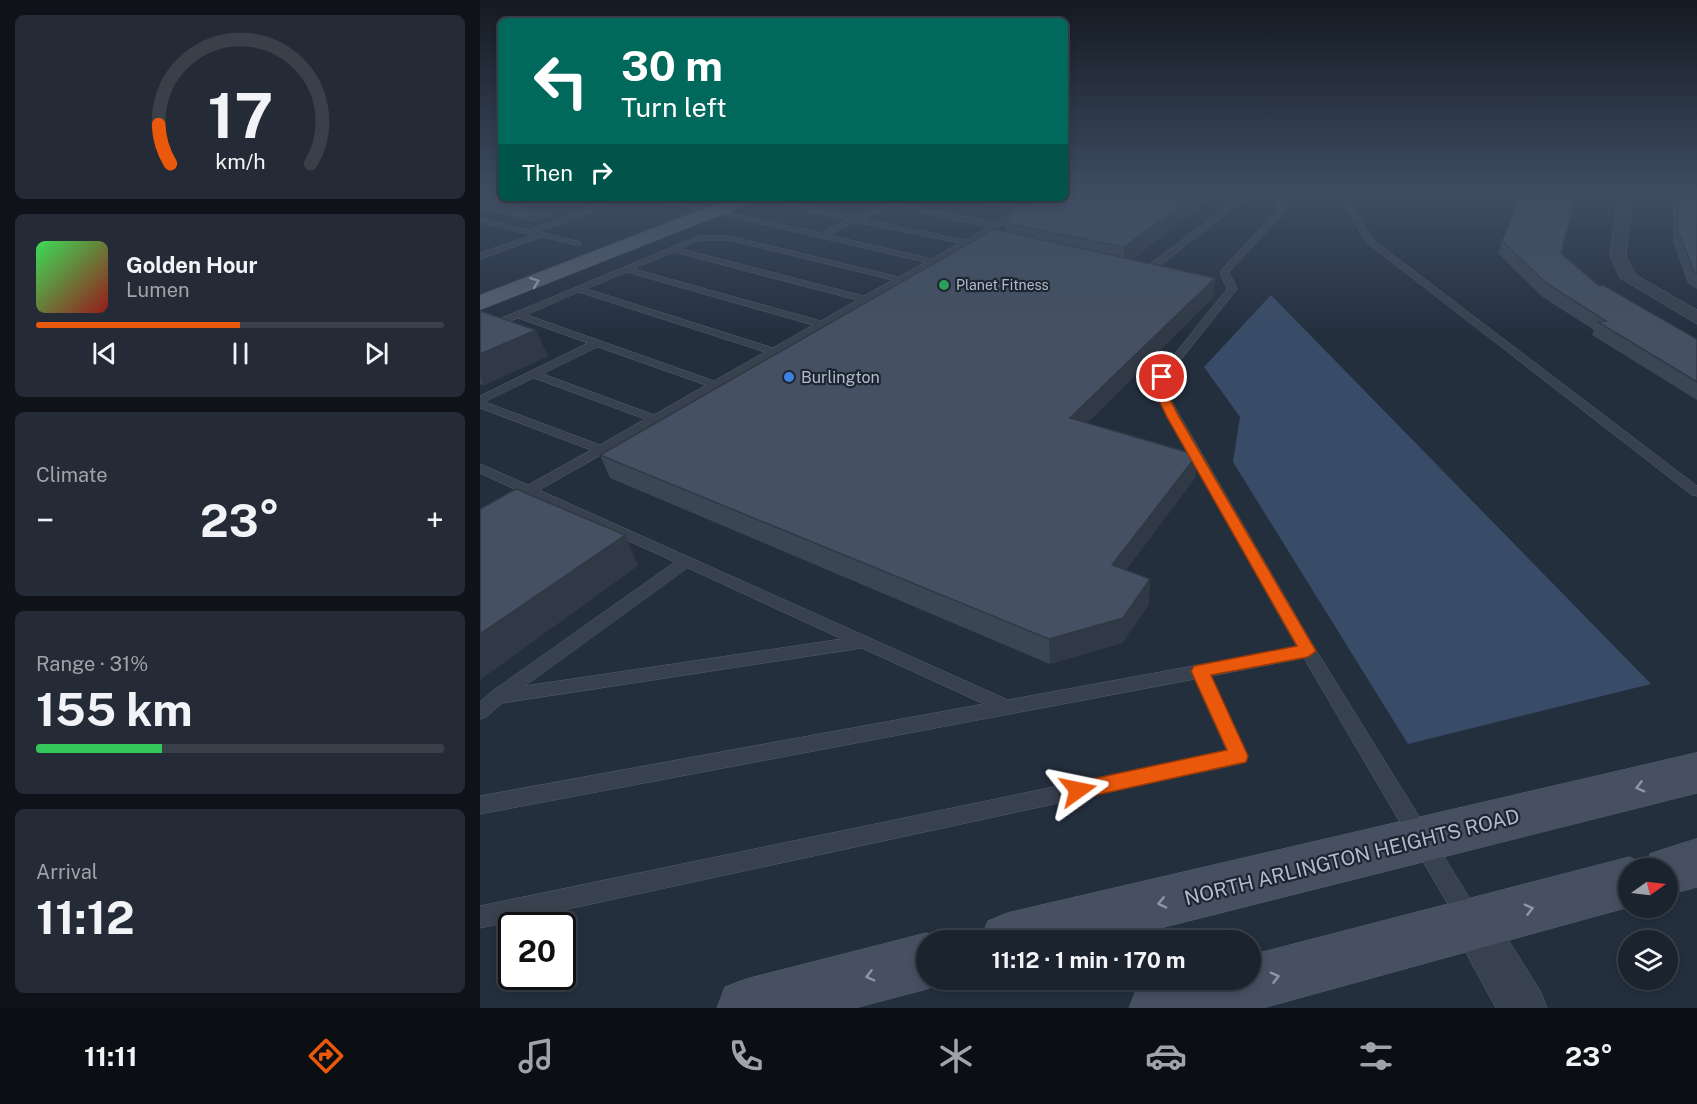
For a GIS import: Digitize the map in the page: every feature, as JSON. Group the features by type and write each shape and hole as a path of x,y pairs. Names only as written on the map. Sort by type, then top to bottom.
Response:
{"main road":[{"path":"545,256 587,241"},
{"path":"480,303 620,241"},
{"name":"NORTH ARLINGTON HEIGHTS ROAD","path":"1049,930 1697,773"},
{"path":"1678,868 1697,863"},
{"path":"1158,1008 1618,885"},
{"path":"746,1008 916,964"}],"street":[{"path":"1620,241 1618,256 1629,278 1697,318"},
{"path":"1473,925 1523,1008"}],"lane":[{"path":"480,256 523,241"},
{"path":"566,241 578,244"},
{"path":"480,330 692,241"},
{"path":"742,241 902,280"},
{"path":"843,241 935,262"},
{"path":"480,518 902,280 977,241"},
{"path":"1153,276 1138,273 1183,241"},
{"path":"1253,241 1224,272 1232,289 1223,291 1162,377 1159,390 1308,651 1473,925"},
{"path":"1370,241 1697,492"},
{"path":"673,249 867,300"},
{"path":"626,269 824,325"},
{"path":"578,289 775,352"},
{"path":"518,315 716,385"},
{"path":"480,402 597,343"},
{"path":"534,374 655,419"},
{"path":"480,402 601,449"},
{"path":"480,468 1007,707"},
{"path":"480,712 497,697 686,562"},
{"path":"497,697 863,642"},
{"path":"480,805 1308,651"},
{"path":"480,917 1239,756 1200,671"}],"water":[{"path":"1271,295 1651,684 1408,744 1233,462 1240,417 1204,367"}],"building":[{"path":"973,241 1048,241 1215,278 1070,418 1197,455 1112,565 1150,579 1123,618 1049,639 600,455"},
{"path":"1094,241 1132,241 1124,247"},
{"path":"1502,241 1564,241 1561,253 1599,286 1603,285 1697,339 1697,382 1598,322 1606,321 1546,283"},
{"path":"1682,241 1697,241 1697,274 1694,272"},
{"path":"480,311 536,330 480,354"},
{"path":"516,489 625,535 480,634 480,509"}],"place":[{"name":"Planet Fitness","path":"944,285"},
{"name":"Burlington","path":"789,377"}],"route":[{"path":"1078,790 1239,756 1200,671 1308,651 1173,417 1159,390 1162,377"}]}
